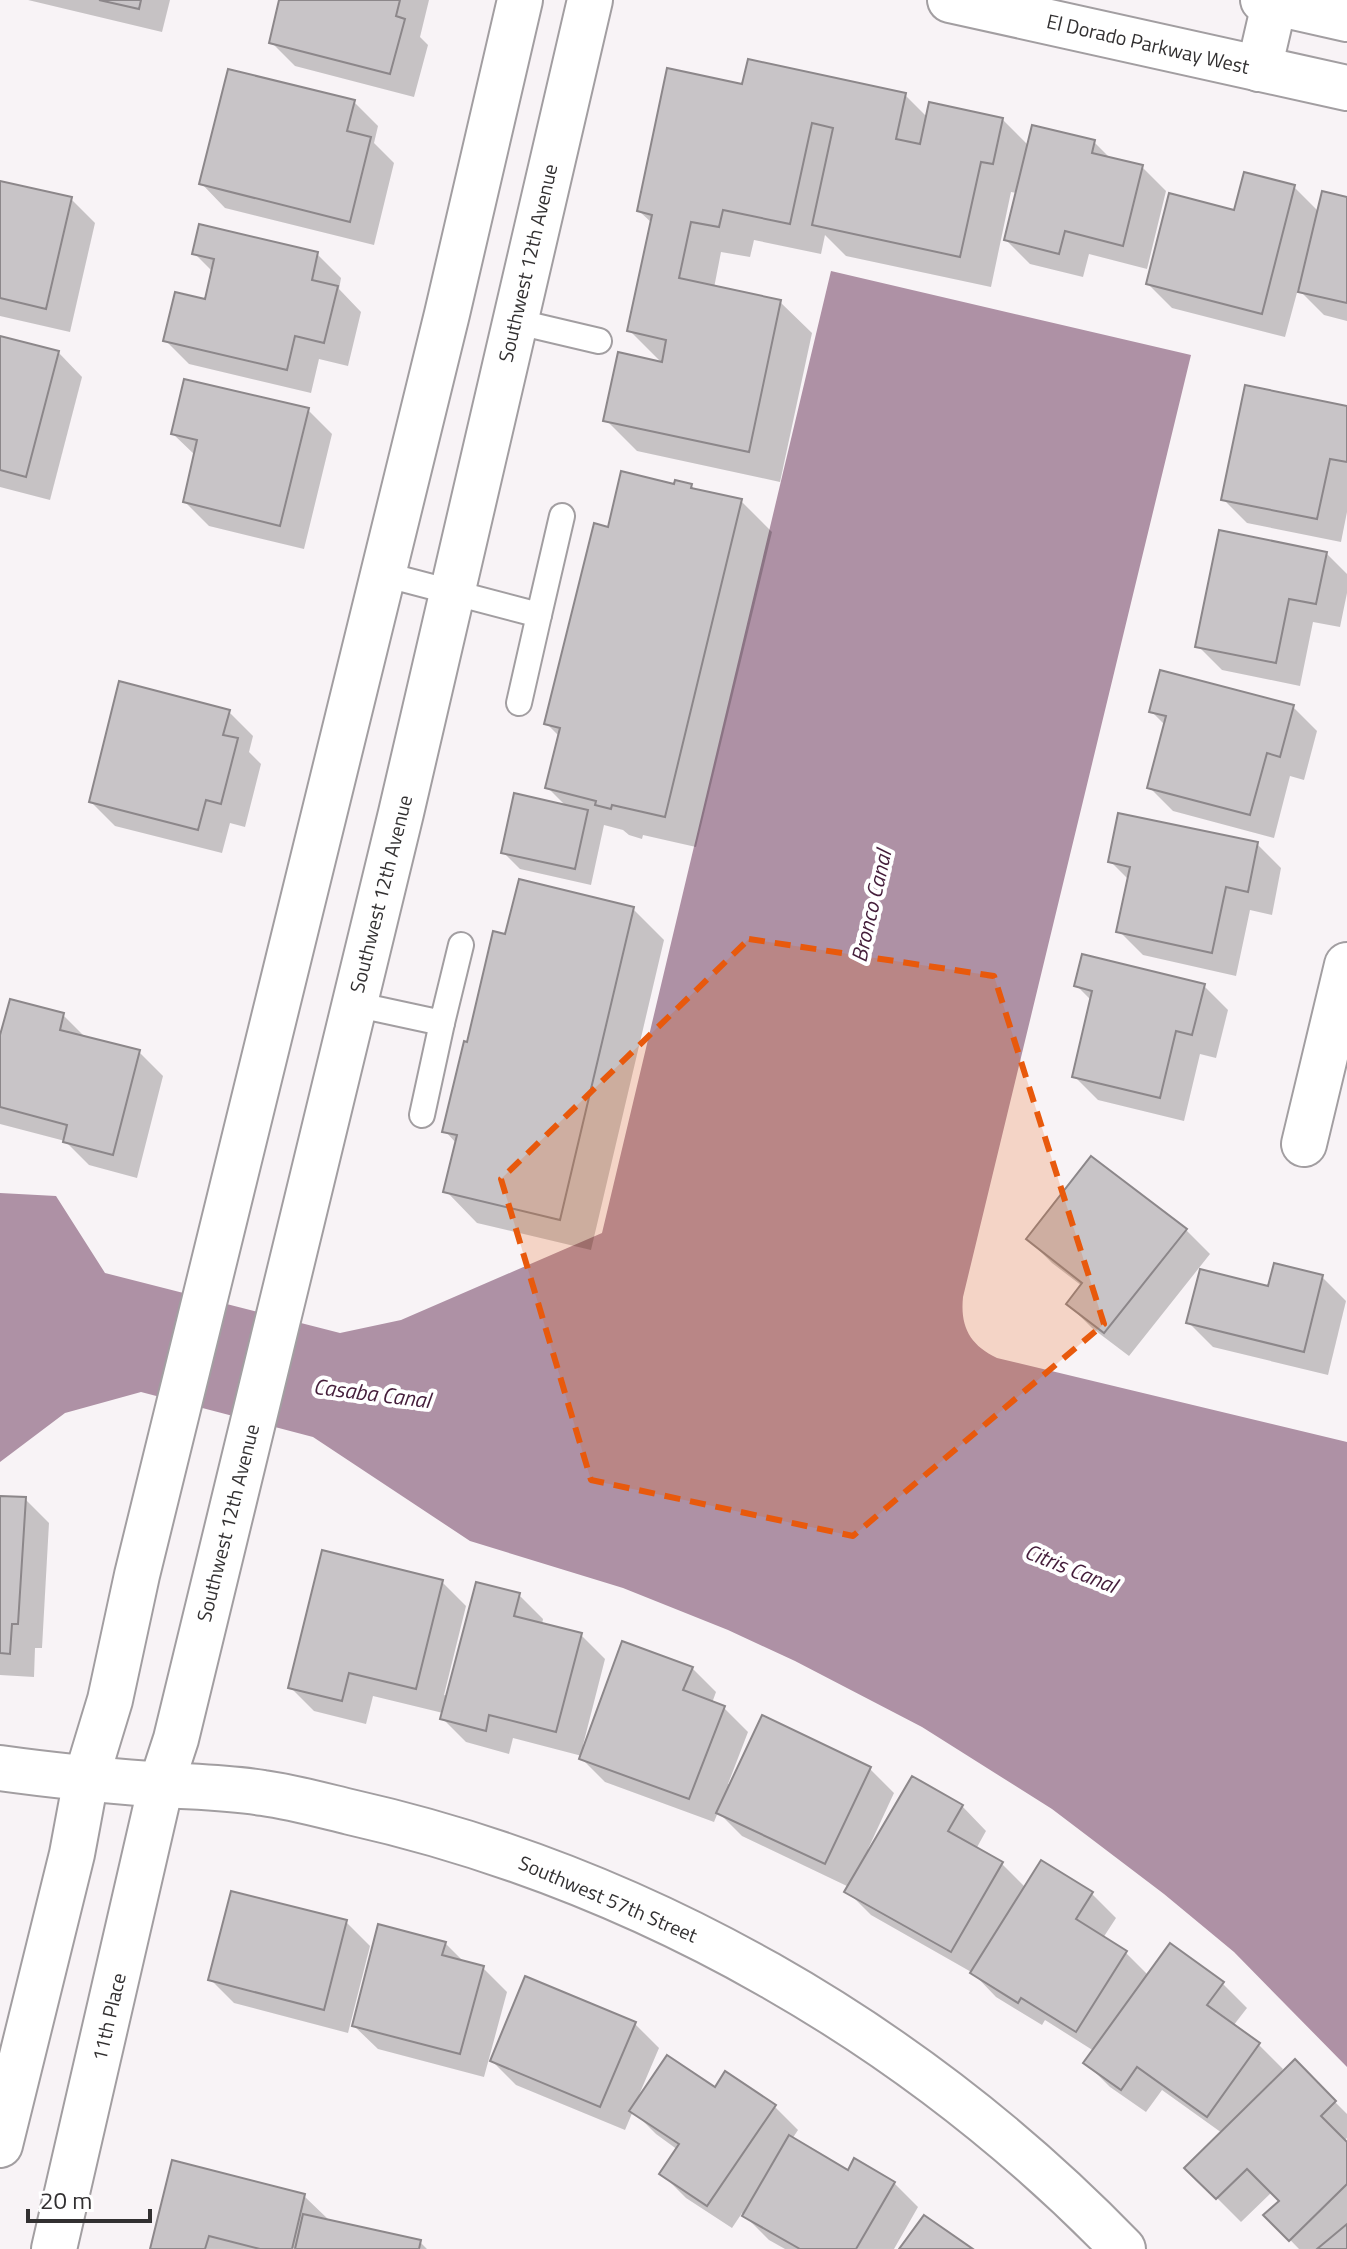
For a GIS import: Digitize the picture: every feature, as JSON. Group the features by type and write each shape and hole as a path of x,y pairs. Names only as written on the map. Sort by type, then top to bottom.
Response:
{"street":[{"path":"0,2145 72,1854 86,1779 110,1700 137,1575 173,1438 520,0"},
{"name":"Southwest 12th Avenue","path":"161,1785 176,1739 354,1004 590,0"},
{"name":"El Dorado Parkway West","path":"950,0 1347,88"},
{"path":"1259,69 1271,1 1347,19"},
{"path":"1304,1144 1347,965"},
{"name":"Southwest 57th Street","path":"0,1768 86,1779 265,1793 422,1828 535,1865 646,1911 763,1971 850,2024 945,2090 1035,2164 1123,2249"},
{"name":"11th Place","path":"54,2249 161,1785"}],"lane":[{"path":"514,321 599,341"},
{"path":"519,703 562,516"},
{"path":"383,574 539,615"},
{"path":"422,1115 461,945"},
{"path":"354,1004 442,1023"}],"highlighted area":[{"path":"749,939 994,976 1104,1324 853,1536 591,1480 501,1179"}],"water":[{"path":"831,271 1191,355 962,1308 969,1334 980,1347 997,1358 1347,1442 1347,2067 1234,1952 1164,1894 1052,1809 922,1727 728,1630 623,1588 470,1541 313,1437 141,1392 65,1413 0,1462 0,1193 56,1196 105,1273 340,1333 401,1320 602,1233"}],"building":[{"path":"99,0 141,0 139,9"},
{"path":"279,0 400,0 396,16 405,19 390,74 269,43"},
{"path":"748,59 906,93 896,139 920,144 929,102 1003,118 993,164 981,162 960,257 812,225 833,128 812,123 790,224 723,210 719,227 691,222 679,278 781,300 749,452 603,421 618,352 662,362 666,340 627,331 652,215 637,211 667,68 742,84"},
{"path":"228,69 355,100 347,131 371,137 350,222 199,184"},
{"path":"1032,125 1095,140 1092,153 1143,165 1123,246 1065,231 1059,254 1004,240"},
{"path":"1244,172 1295,185 1262,314 1146,284 1169,193 1234,210"},
{"path":"0,181 72,197 46,309 0,298"},
{"path":"1322,191 1347,197 1347,303 1298,292"},
{"path":"199,224 318,252 312,280 338,286 324,343 295,336 287,370 163,341 175,292 205,299 214,259 192,254"},
{"path":"0,336 59,351 26,477 0,470"},
{"path":"184,379 309,408 280,526 183,502 197,440 171,434"},
{"path":"1245,385 1347,406 1347,462 1330,459 1317,519 1221,500"},
{"path":"621,471 674,484 675,480 692,484 691,488 742,499 665,817 612,805 611,809 595,805 596,801 545,788 560,728 544,724 594,523 608,527"},
{"path":"1219,530 1327,552 1316,604 1289,599 1276,663 1195,647"},
{"path":"1160,670 1294,705 1280,757 1267,753 1250,815 1147,788 1166,716 1149,712"},
{"path":"119,681 230,710 223,735 238,738 221,804 206,800 198,830 89,802"},
{"path":"514,793 588,810 575,869 501,853"},
{"path":"1118,813 1258,842 1248,892 1226,887 1212,953 1116,932 1130,867 1108,862"},
{"path":"519,879 634,907 560,1220 443,1192 457,1135 442,1132 464,1041 467,1042 493,931 505,934"},
{"path":"1082,954 1205,984 1192,1035 1176,1031 1160,1098 1072,1077 1092,991 1074,986"},
{"path":"10,999 64,1013 60,1030 140,1050 113,1155 63,1142 67,1125 0,1107 0,1035"},
{"path":"1091,1156 1187,1229 1104,1333 1066,1304 1082,1283 1026,1239"},
{"path":"1274,1263 1323,1275 1304,1352 1186,1323 1200,1269 1268,1286"},
{"path":"0,1496 26,1497 18,1624 12,1624 10,1654 0,1653"},
{"path":"322,1550 443,1580 416,1689 349,1673 342,1701 288,1688"},
{"path":"476,1582 520,1593 514,1616 582,1633 556,1732 489,1715 486,1731 440,1719"},
{"path":"622,1641 693,1667 683,1690 725,1706 689,1799 579,1759"},
{"path":"762,1715 871,1767 825,1864 716,1813"},
{"path":"912,1776 963,1805 948,1831 1003,1862 951,1952 844,1892"},
{"path":"1041,1860 1093,1892 1076,1919 1127,1951 1076,2032 1021,1998 1018,2003 970,1973"},
{"path":"231,1891 347,1920 324,2010 208,1980"},
{"path":"378,1924 446,1942 442,1955 484,1966 460,2054 352,2026"},
{"path":"1170,1943 1224,1982 1207,2005 1260,2043 1207,2117 1137,2067 1121,2090 1083,2063"},
{"path":"525,1976 636,2022 600,2107 490,2061"},
{"path":"667,2055 715,2087 725,2071 776,2105 707,2206 659,2174 679,2144 629,2111"},
{"path":"1295,2059 1336,2101 1321,2116 1347,2142 1347,2184 1289,2241 1263,2215 1279,2201 1247,2169 1216,2199 1184,2168"},
{"path":"789,2135 848,2170 854,2158 895,2182 856,2249 800,2249 742,2216"},
{"path":"172,2160 305,2194 292,2249 260,2249 209,2236 205,2249 150,2249"},
{"path":"303,2214 421,2240 419,2249 295,2249"},
{"path":"924,2215 973,2249 899,2249"},
{"path":"1347,2224 1347,2249 1317,2249"}],"water label":[{"name":"Bronco Canal","path":"871,906"},
{"name":"Casaba Canal","path":"372,1393"},
{"name":"Citris Canal","path":"1071,1568"}]}
